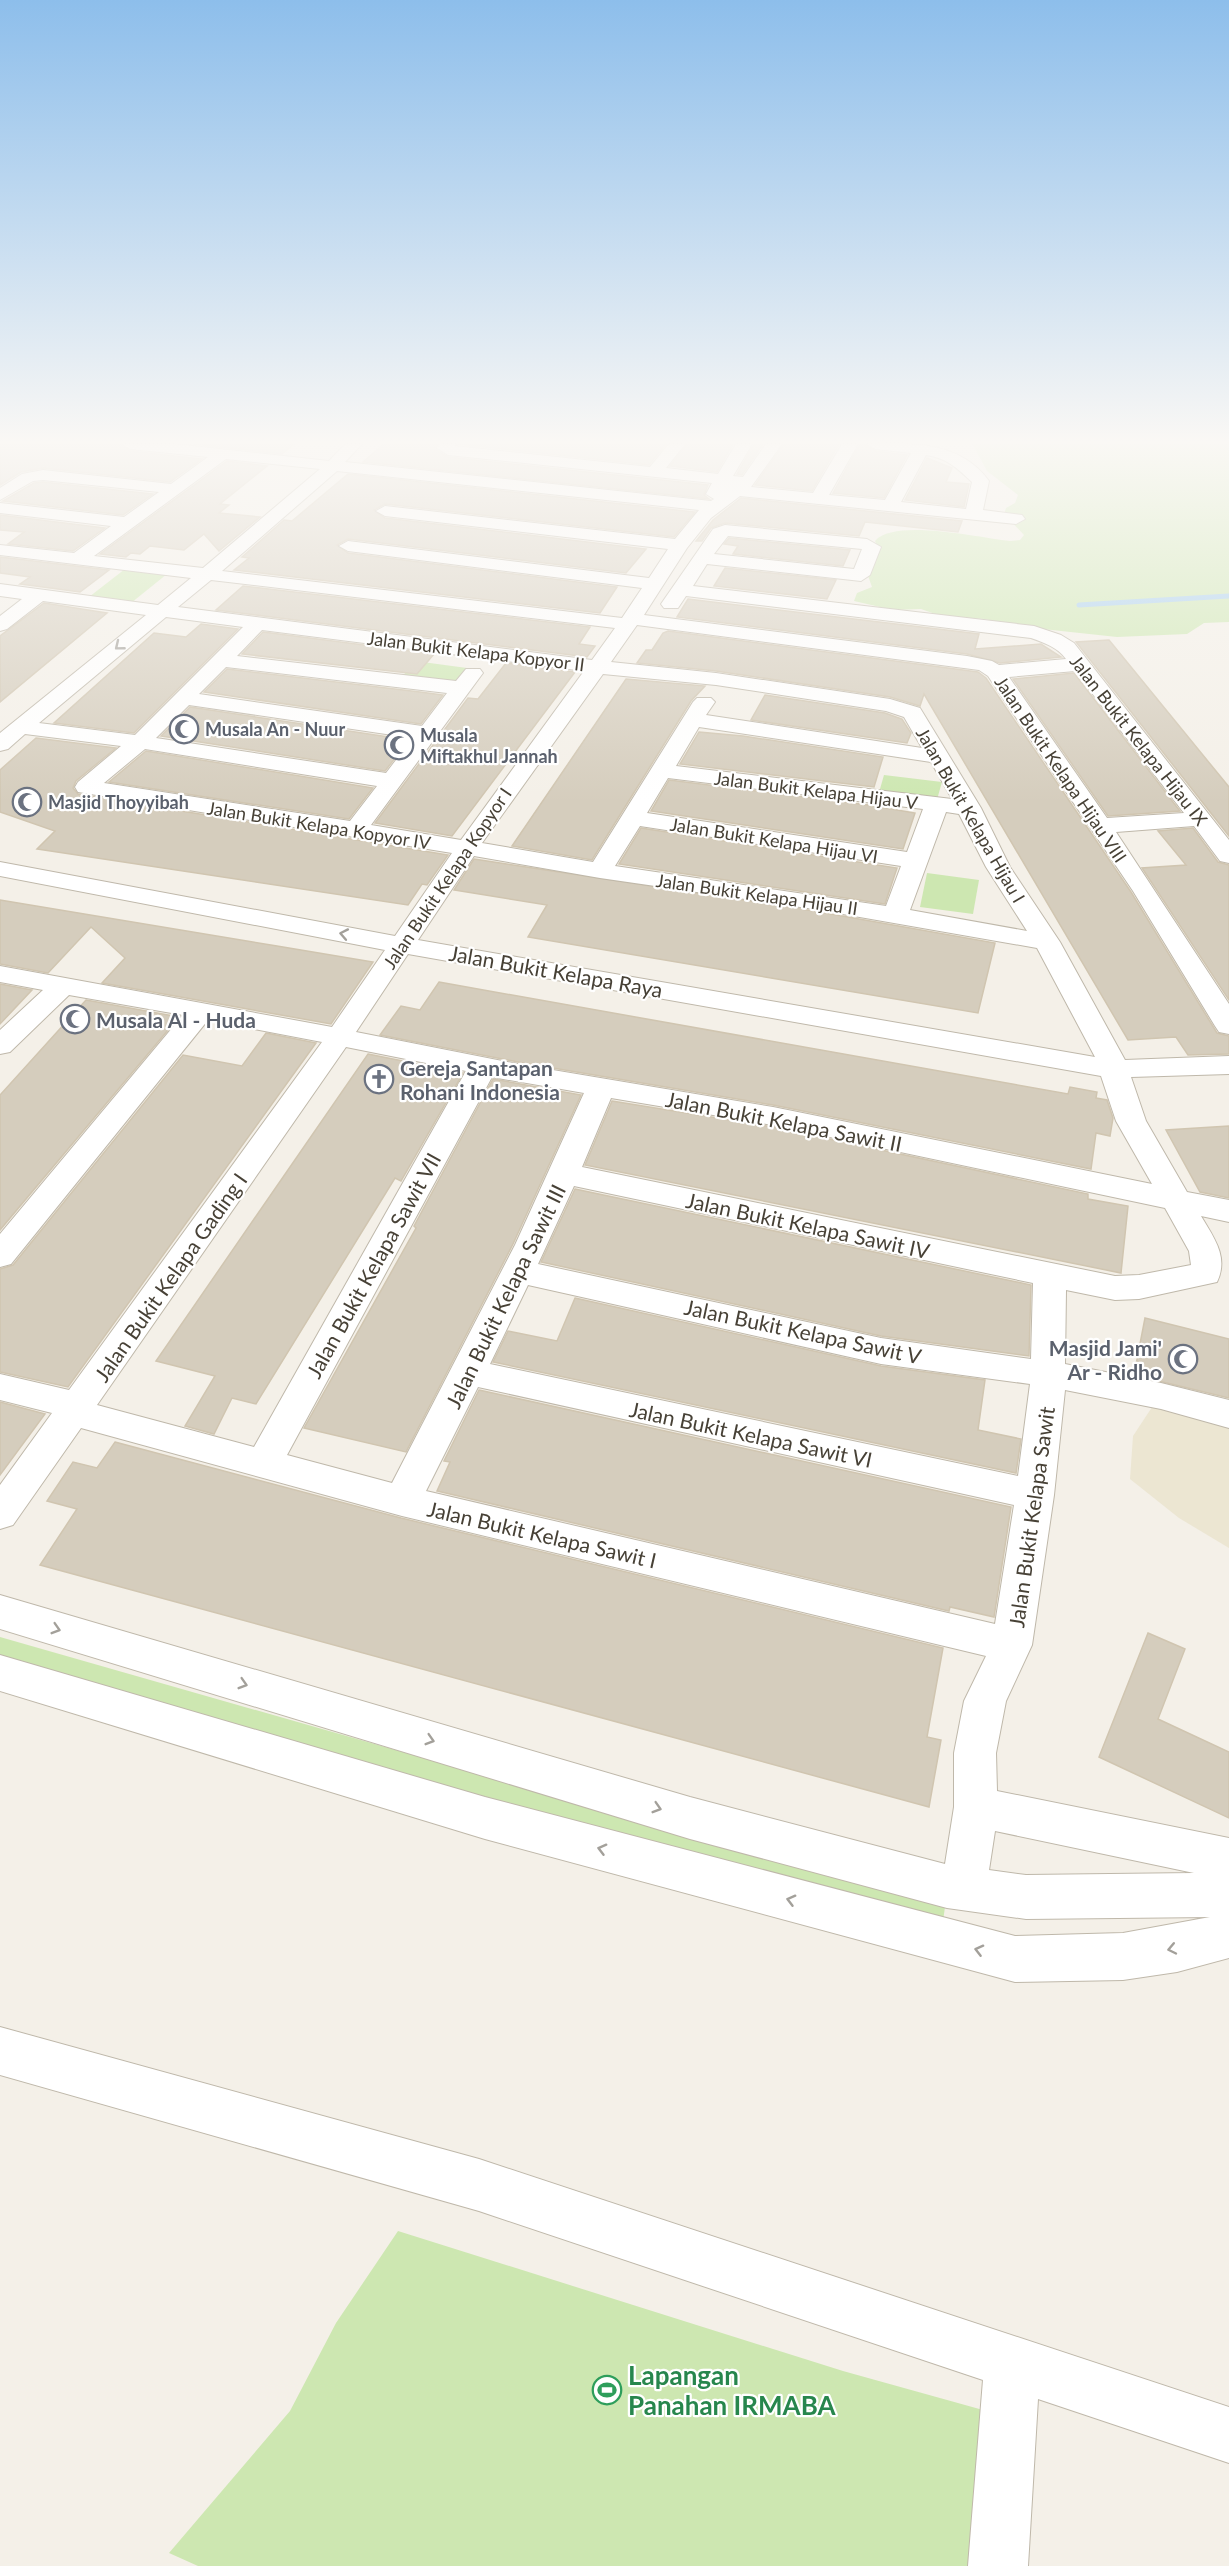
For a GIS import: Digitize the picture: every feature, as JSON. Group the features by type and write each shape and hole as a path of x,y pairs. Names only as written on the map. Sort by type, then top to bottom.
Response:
{"street":[{"name":"Jalan Bukit Kelapa Hijau VIII","path":"110,564 630,621 657,622 985,665 995,672 1145,891 1229,1026"},
{"path":"0,744 10,724 69,665 195,564"},
{"path":"10,724 90,669 219,564"},
{"path":"309,585 330,564"},
{"path":"491,564 655,584"},
{"name":"Jalan Bukit Kelapa Kopyor I","path":"338,1039 467,849 598,667 668,564"},
{"path":"657,622 683,590 700,564"},
{"path":"757,564 861,575"},
{"path":"822,644 845,608 865,564"},
{"name":"Jalan Bukit Kelapa Kopyor II","path":"0,590 598,667"},
{"name":"Jalan Bukit Kelapa Hijau IX","path":"683,590 1034,632 1054,639 1067,647 1229,856"},
{"path":"0,626 39,595"},
{"name":"Jalan Bukit Kelapa Kopyor IV","path":"258,623 141,742 87,787 264,817 356,829 467,849"},
{"path":"356,829 488,652"},
{"path":"222,660 461,688"},
{"path":"995,672 1080,664"},
{"path":"69,665 90,669"},
{"name":"Jalan Bukit Kelapa Hijau I","path":"598,667 716,679 830,695 902,708 912,713 969,808 998,867 1047,942 1111,1063"},
{"path":"600,871 694,720 716,679"},
{"path":"184,698 427,733"},
{"path":"694,720 939,757"},
{"path":"10,724 391,781"},
{"name":"Jalan Bukit Kelapa Hijau V","path":"663,771 969,808"},
{"path":"895,915 937,804"},
{"name":"Jalan Bukit Kelapa Hijau VI","path":"634,818 915,861"},
{"path":"1100,826 1200,819"},
{"name":"Jalan Bukit Kelapa Hijau II","path":"467,849 600,871 814,901 1047,942"},
{"name":"Jalan Bukit Kelapa Raya","path":"0,853 345,913 406,937"},
{"name":"Jalan Bukit Kelapa Raya","path":"0,869 406,937 1111,1063 1229,1065"},
{"name":"Jalan Bukit Kelapa Sawit II","path":"0,974 202,1010 483,1067 773,1116 1229,1211"},
{"path":"0,1046 64,984"},
{"path":"0,1256 202,1010"},
{"name":"Jalan Bukit Kelapa Gading I","path":"0,1514 338,1039"},
{"path":"1050,1275 1115,1288 1139,1287 1205,1274 1208,1267 1205,1251 1131,1121 1111,1063"},
{"name":"Jalan Bukit Kelapa Sawit VII","path":"264,1463 483,1067"},
{"name":"Jalan Bukit Kelapa Sawit III","path":"402,1501 519,1272 566,1174 601,1088"},
{"name":"Jalan Bukit Kelapa Sawit IV","path":"566,1174 1050,1275"},
{"name":"Jalan Bukit Kelapa Sawit V","path":"519,1272 681,1306 880,1352 1049,1374 1161,1396 1229,1414"},
{"name":"Jalan Bukit Kelapa Sawit","path":"964,1888 976,1807 975,1753 985,1701 1012,1645 1035,1495 1049,1374 1050,1275"},
{"name":"Jalan Bukit Kelapa Sawit VI","path":"468,1372 1035,1495"},
{"name":"Jalan Bukit Kelapa Sawit I","path":"0,1387 60,1401 74,1412 402,1501 1012,1645"},
{"path":"0,1612 776,1843 964,1888 1026,1898 1229,1895"},
{"path":"0,1673 485,1818 1015,1959 1081,1961 1145,1954 1229,1935"},
{"path":"976,1807 1229,1859"},
{"path":"0,2051 479,2185 1229,2435"},
{"path":"998,2566 1012,2364"}],"shaded area":[{"path":"1162,1392 1229,1408 1229,1548 1179,1518 1130,1479 1133,1436"}],"green space":[{"path":"871,564 1229,564 1229,622 1204,623 1187,634 1117,637 1024,627 985,619 941,616 921,609 893,610 854,601 857,593 872,587 867,573"},
{"path":"125,569 167,574 131,603 89,597"},
{"path":"415,661 467,668 454,683 402,677"},
{"path":"884,775 942,782 936,803 878,796"},
{"path":"927,873 979,880 973,914 920,907"},
{"path":"0,1637 945,1907 942,1928 0,1658"},
{"name":"Lapangan Panahan IRMABA","path":"398,2231 843,2371 983,2410 968,2566 198,2566 169,2553 290,2411 336,2323"}],"building":[{"path":"0,564 57,564 109,570 80,592 20,584 30,577 0,573"},
{"path":"242,564 433,564 617,587 600,613 234,570"},
{"path":"550,564 634,564 626,573"},
{"path":"822,564 844,564 843,566"},
{"path":"725,568 836,580 827,599 714,586"},
{"path":"243,586 590,627 579,644 595,646 587,657 216,610"},
{"path":"688,599 979,634 975,649 1041,644 1061,657 1000,663 967,654 677,617"},
{"path":"44,603 107,613 0,702 0,636"},
{"path":"201,624 238,629 134,733 54,723 154,633 186,637"},
{"path":"668,631 978,672 986,678 1131,892 1217,1033 1229,1036 1229,1054 1188,1055 1176,1037 1128,1040 924,694 920,706 890,697 716,671 637,663 646,650 652,650 663,633"},
{"path":"263,632 434,654 417,674 242,654"},
{"path":"1109,640 1229,787 1229,836 1076,642"},
{"path":"506,663 575,672 452,836 375,823 468,698 478,699"},
{"path":"227,669 443,695 421,724 204,692"},
{"path":"1074,673 1180,811 1108,816 1013,679"},
{"path":"626,679 705,686 691,701 592,860 512,846"},
{"path":"765,695 885,713 902,719 911,733 907,743 751,720"},
{"path":"190,707 409,740 385,771 161,736"},
{"path":"699,732 743,736 883,757 874,787 680,764"},
{"path":"36,738 116,748 76,781 73,788 78,794 448,855 427,885 422,884 408,905 37,849 55,831 0,812 0,770"},
{"path":"146,751 373,788 349,819 109,782"},
{"path":"669,780 915,813 903,849 651,811"},
{"path":"641,828 897,868 885,904 619,864"},
{"path":"1193,828 1218,862 1229,865 1229,1000 1142,868 1186,865 1158,831"},
{"path":"474,859 814,911 995,943 978,1013 528,937 547,905 454,890"},
{"path":"0,900 373,962 331,1024 102,983 125,958 91,927 48,973 0,964"},
{"path":"439,982 1068,1094 1070,1087 1097,1092 1096,1098 1107,1100 1113,1118 1110,1136 1096,1133 1091,1169 773,1105 523,1063 380,1035 401,1006 420,1010"},
{"path":"0,984 32,990 0,1024"},
{"path":"86,1000 179,1017 0,1230 0,1095"},
{"path":"266,1033 316,1043 68,1387 0,1372 0,1269 13,1265 183,1055 242,1066"},
{"path":"368,1054 463,1073 401,1181 395,1178 256,1404 232,1398 214,1434 185,1426 215,1376 156,1361"},
{"path":"493,1079 581,1095 513,1244 406,1452 304,1428 416,1228 414,1226"},
{"path":"612,1101 773,1127 1088,1194 1088,1199 1128,1206 1121,1273 585,1165"},
{"path":"1229,1126 1229,1198 1200,1192 1166,1130"},
{"path":"575,1189 1031,1285 1029,1356 881,1336 541,1262"},
{"path":"575,1298 881,1366 985,1380 978,1430 1021,1439 1016,1473 493,1362 508,1331 557,1341"},
{"name":"Masjid Jami' Ar - Ridho","path":"1145,1318 1229,1339 1229,1398 1134,1375"},
{"path":"479,1390 1011,1507 994,1617 950,1607 949,1611 437,1491 450,1462 444,1461"},
{"path":"0,1402 45,1414 0,1475"},
{"path":"115,1442 401,1518 943,1648 927,1737 941,1740 929,1807 40,1565 77,1509 47,1501 73,1462 97,1468"},
{"path":"1148,1633 1185,1649 1158,1719 1229,1752 1229,1818 1099,1757"}],"waterway":[{"path":"1079,605 1229,596"}],"place":[{"name":"Musala An - Nuur","path":"184,729"},
{"name":"Musala Miftakhul Jannah","path":"399,745"},
{"name":"Masjid Thoyyibah","path":"27,802"},
{"name":"Musala Al - Huda","path":"75,1019"},
{"name":"Gereja Santapan Rohani Indonesia","path":"379,1079"},
{"name":"Masjid Jami' Ar - Ridho","path":"1183,1359"},
{"name":"Lapangan Panahan IRMABA","path":"607,2390"}]}
